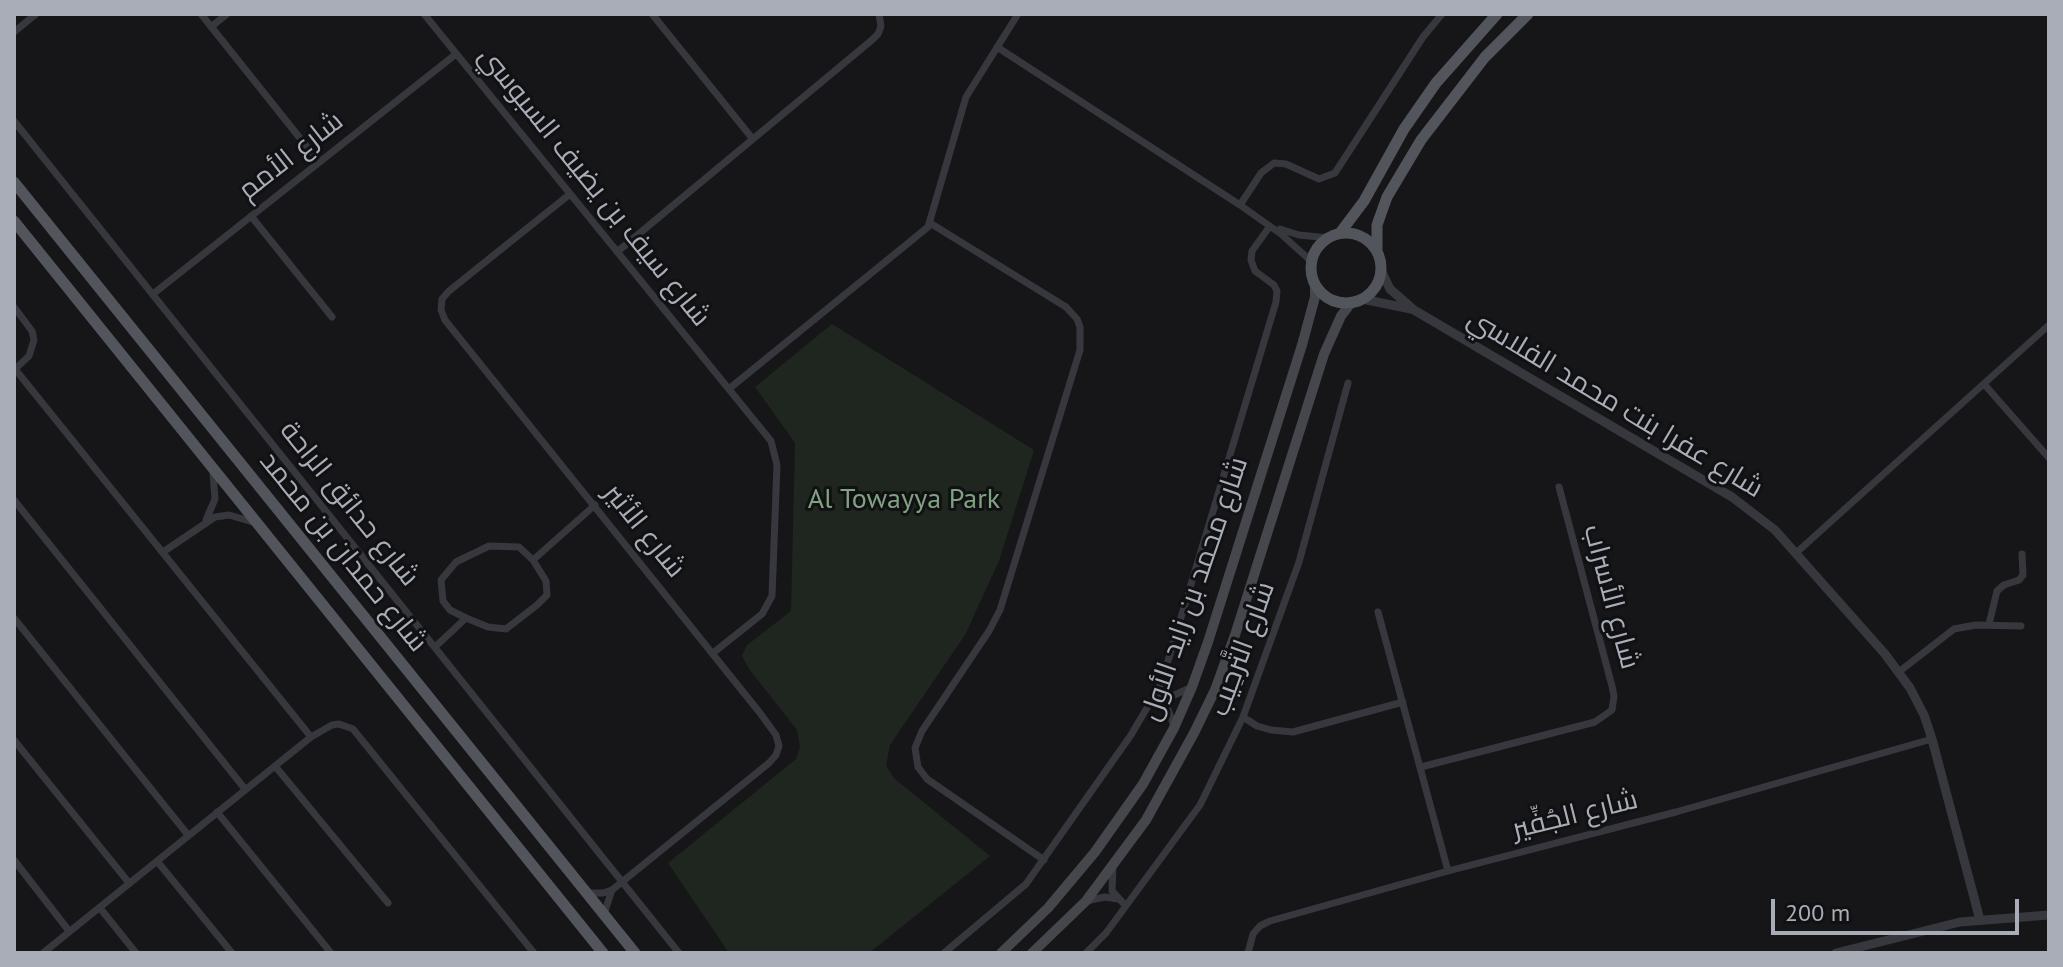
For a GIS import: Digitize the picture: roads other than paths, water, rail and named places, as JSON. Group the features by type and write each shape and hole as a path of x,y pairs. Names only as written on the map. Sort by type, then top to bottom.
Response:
{"main road":[{"path":"1497,14 1436,83 1404,129 1364,201 1334,236 1321,244 1312,262 1315,284 1330,299 1356,301 1372,292 1381,270 1377,225 1387,197 1421,140 1485,57 1528,14"},
{"name":"شارع حمدان بن محمد","path":"14,182 635,953"},
{"name":"شارع حمدان بن محمد","path":"14,221 603,953"},
{"path":"1334,236 1361,236 1377,251"},
{"name":"شارع محمد بن زايد الأول","path":"1001,953 1048,908 1095,852 1143,784 1174,728 1192,687 1302,345 1315,284"},
{"name":"شارع محمد بن زايد الأول","path":"1032,953 1086,901 1146,820 1173,776 1215,690 1235,635 1324,354 1341,316 1356,301"}],"street":[{"path":"14,32 36,14"},
{"path":"201,14 319,162"},
{"path":"211,27 227,14"},
{"name":"شارع سيف بن يضيف السبوسي","path":"424,14 765,430 776,457 772,596 762,614 713,653"},
{"path":"652,14 752,138"},
{"path":"617,252 878,34 881,26 879,14"},
{"path":"730,388 930,223 966,97 1018,14"},
{"path":"1240,205 1261,173 1274,163 1286,164 1319,179 1335,173 1417,46 1442,14"},
{"path":"997,47 1240,205 1312,262"},
{"name":"شارع الأمم","path":"153,294 456,54"},
{"name":"شارع حدائق الراحة","path":"14,121 679,953"},
{"name":"شارع الأثير","path":"570,194 449,291 442,299 441,310 445,320 713,653 776,735 779,746 776,755 612,890 604,914"},
{"path":"251,216 332,317"},
{"path":"930,223 1066,307 1080,327 1080,350 1000,610 922,731 915,748 920,771 927,779 1044,860"},
{"path":"1270,226 1299,235 1334,236"},
{"path":"944,953 1026,884 1158,695 1276,302 1274,285 1255,271 1251,260 1252,251 1270,226"},
{"name":"شارع عفرا بنت محمد الفلاسي","path":"1381,270 1390,289 1414,310 1732,497 1766,522 1796,553 1900,671 1924,715 1980,920"},
{"name":"شارع عفرا بنت محمد الفلاسي","path":"1356,301 1414,310"},
{"path":"14,307 32,331 34,340 29,356 15,369 311,737"},
{"path":"1796,553 2049,325"},
{"name":"شارع التَّرحِيب","path":"1086,953 1106,933 1122,902 1200,805 1243,717 1299,562 1348,383"},
{"path":"1984,384 2049,458"},
{"path":"206,520 216,488 210,465"},
{"name":"شارع الأسراب","path":"1421,767 1595,722 1612,710 1612,686 1559,487"},
{"path":"14,500 245,789"},
{"path":"533,560 595,505"},
{"path":"163,552 206,520 229,515 258,525"},
{"path":"489,546 519,547 533,560 546,581 547,595 537,605 506,629 488,627 466,618 450,610 443,601 441,580 456,562 489,546"},
{"path":"1989,624 1997,591 2023,575 2022,554"},
{"path":"1378,612 1448,871"},
{"path":"14,618 188,835"},
{"path":"435,647 466,618"},
{"path":"1900,671 1947,632 1969,625 2021,626"},
{"path":"1158,695 1170,697 1192,687"},
{"path":"1158,695 1170,711 1174,728"},
{"path":"1243,717 1257,726 1293,732 1403,702"},
{"path":"43,953 311,737 339,724 353,729 534,953"},
{"name":"شارع الجُفِّير","path":"1248,953 1253,934 1270,921 1676,812 1932,739"},
{"path":"14,740 129,883"},
{"path":"275,766 388,903"},
{"path":"217,812 331,953"},
{"path":"14,860 69,931"},
{"path":"157,861 232,953"},
{"path":"1113,864 1111,885 1122,902"},
{"path":"587,893 612,890"},
{"path":"1086,901 1105,897 1122,902"},
{"path":"100,908 136,953"},
{"path":"1836,953 1938,927 1980,920 2049,915"}],"park label":[{"name":"Al Towayya Park","path":"904,500"}]}
